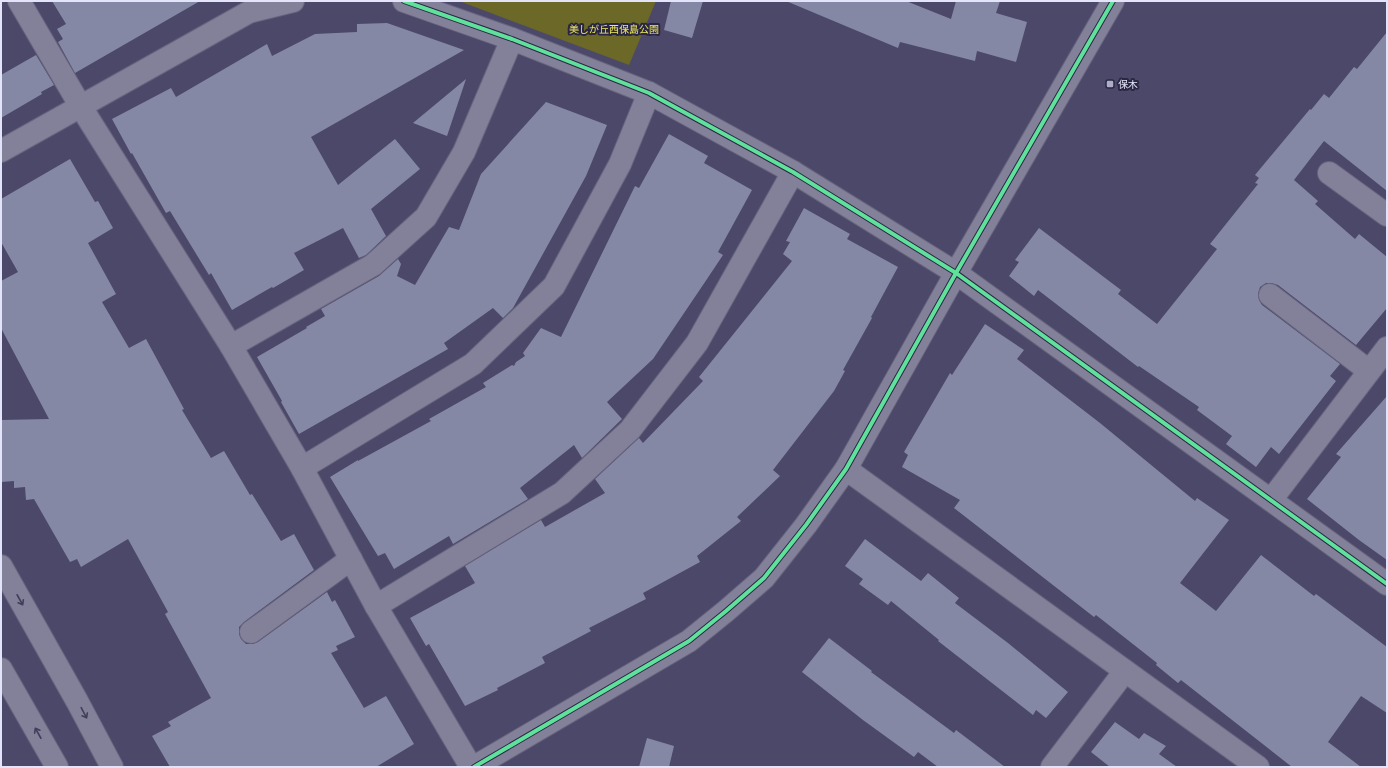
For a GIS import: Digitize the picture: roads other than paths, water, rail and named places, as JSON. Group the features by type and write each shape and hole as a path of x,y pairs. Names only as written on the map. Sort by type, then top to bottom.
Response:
{"street":[{"path":"19,1 80,106 231,346 302,468 376,606 471,767"},
{"path":"1,151 250,12 293,1"},
{"path":"404,1 512,39 649,93 793,172 956,273 1387,584"},
{"path":"474,767 689,641 764,578 806,525 846,469 956,273 1113,1"},
{"path":"231,346 374,265 426,217 464,152 512,39"},
{"path":"302,468 473,364 554,286 620,164 649,93"},
{"path":"376,606 562,494 630,430 697,343 793,172"},
{"path":"1329,173 1387,215"},
{"path":"1270,295 1369,371"},
{"path":"1271,500 1387,348"},
{"path":"846,469 1258,767"},
{"path":"251,632 351,559"},
{"path":"1,566 77,701 112,767"},
{"path":"1,669 57,767"},
{"path":"1052,767 1125,671"}],"place":[{"name":"保木","path":"1110,84"}],"park label":[{"name":"美しが丘西保島公園","path":"614,29"}]}
